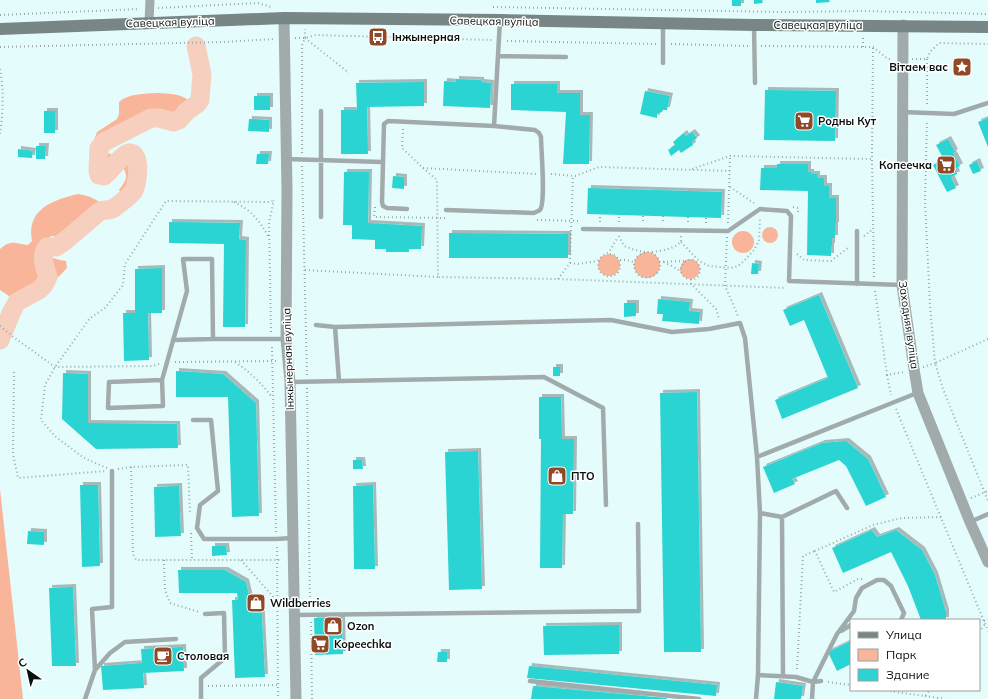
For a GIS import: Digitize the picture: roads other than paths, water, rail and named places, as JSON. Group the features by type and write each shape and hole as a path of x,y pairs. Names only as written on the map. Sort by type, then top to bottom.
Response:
{"main road":[{"name":"Савецкая вуліца","path":"0,29 149,22 284,18 988,27"}],"street":[{"path":"149,22 150,0"},
{"name":"Інжынерная вуліца","path":"284,18 287,190 286,339 290,382 296,699"},
{"name":"Заходняя вуліца","path":"902,26 902,286 918,393 970,522 988,562"}],"lane":[{"path":"494,126 500,20"},
{"path":"663,24 663,63"},
{"path":"754,25 755,84"},
{"path":"498,56 566,57"},
{"path":"902,112 954,114 988,103"},
{"path":"321,111 321,217"},
{"path":"407,209 387,208 383,206 382,202 384,124 388,121 494,126 535,130 539,133 541,137 543,174 542,205 539,210 534,213 446,210"},
{"path":"286,159 382,162"},
{"path":"583,229 728,231 759,207 787,211 790,216 789,281 902,286"},
{"path":"857,232 858,284"},
{"path":"162,380 109,382 108,408 163,406 162,380 187,291 184,259 212,259 213,339"},
{"path":"316,325 335,328 611,320 672,332 709,329 740,323 745,338 757,457 760,513 758,675 756,699"},
{"path":"335,328 339,382"},
{"path":"173,340 286,339"},
{"path":"290,382 544,377 603,408 606,505"},
{"path":"757,457 918,393"},
{"path":"193,420 211,420 218,491 200,505 197,528 204,538 293,538"},
{"path":"86,699 95,670 92,609 112,607 112,471"},
{"path":"760,513 782,517 836,491 847,508"},
{"path":"970,522 988,514"},
{"path":"782,517 783,676"},
{"path":"294,615 639,610 638,524"},
{"path":"812,699 812,682 837,634 854,611 856,598 862,588 877,580 884,580 891,586 904,613 901,619"},
{"path":"201,699 201,678 225,658 224,613 205,614"},
{"path":"837,634 850,626"},
{"path":"95,670 110,653 125,642 176,639"},
{"path":"758,675 796,677 812,682 822,681"},
{"path":"530,681 700,699"}],"waterway":[{"path":"0,340 17,302 39,290 44,285 48,277 43,258 47,247 56,247 100,211 114,208 135,189 138,170 136,157 133,154 126,154 107,174 104,176 99,175 99,148 104,142 151,118 159,118 174,122 179,120 200,100 202,74 196,46"}],"place":[{"name":"Інжынерная","path":"378,37"},
{"name":"Вітаем вас","path":"962,67"},
{"name":"Родны Кут","path":"804,121"},
{"name":"Копеечка","path":"946,165"},
{"name":"ПТО","path":"557,476"},
{"name":"Wildberries","path":"256,603"},
{"name":"Ozon","path":"333,626"},
{"name":"Kopeechka","path":"320,644"},
{"name":"Столовая","path":"163,656"}]}
